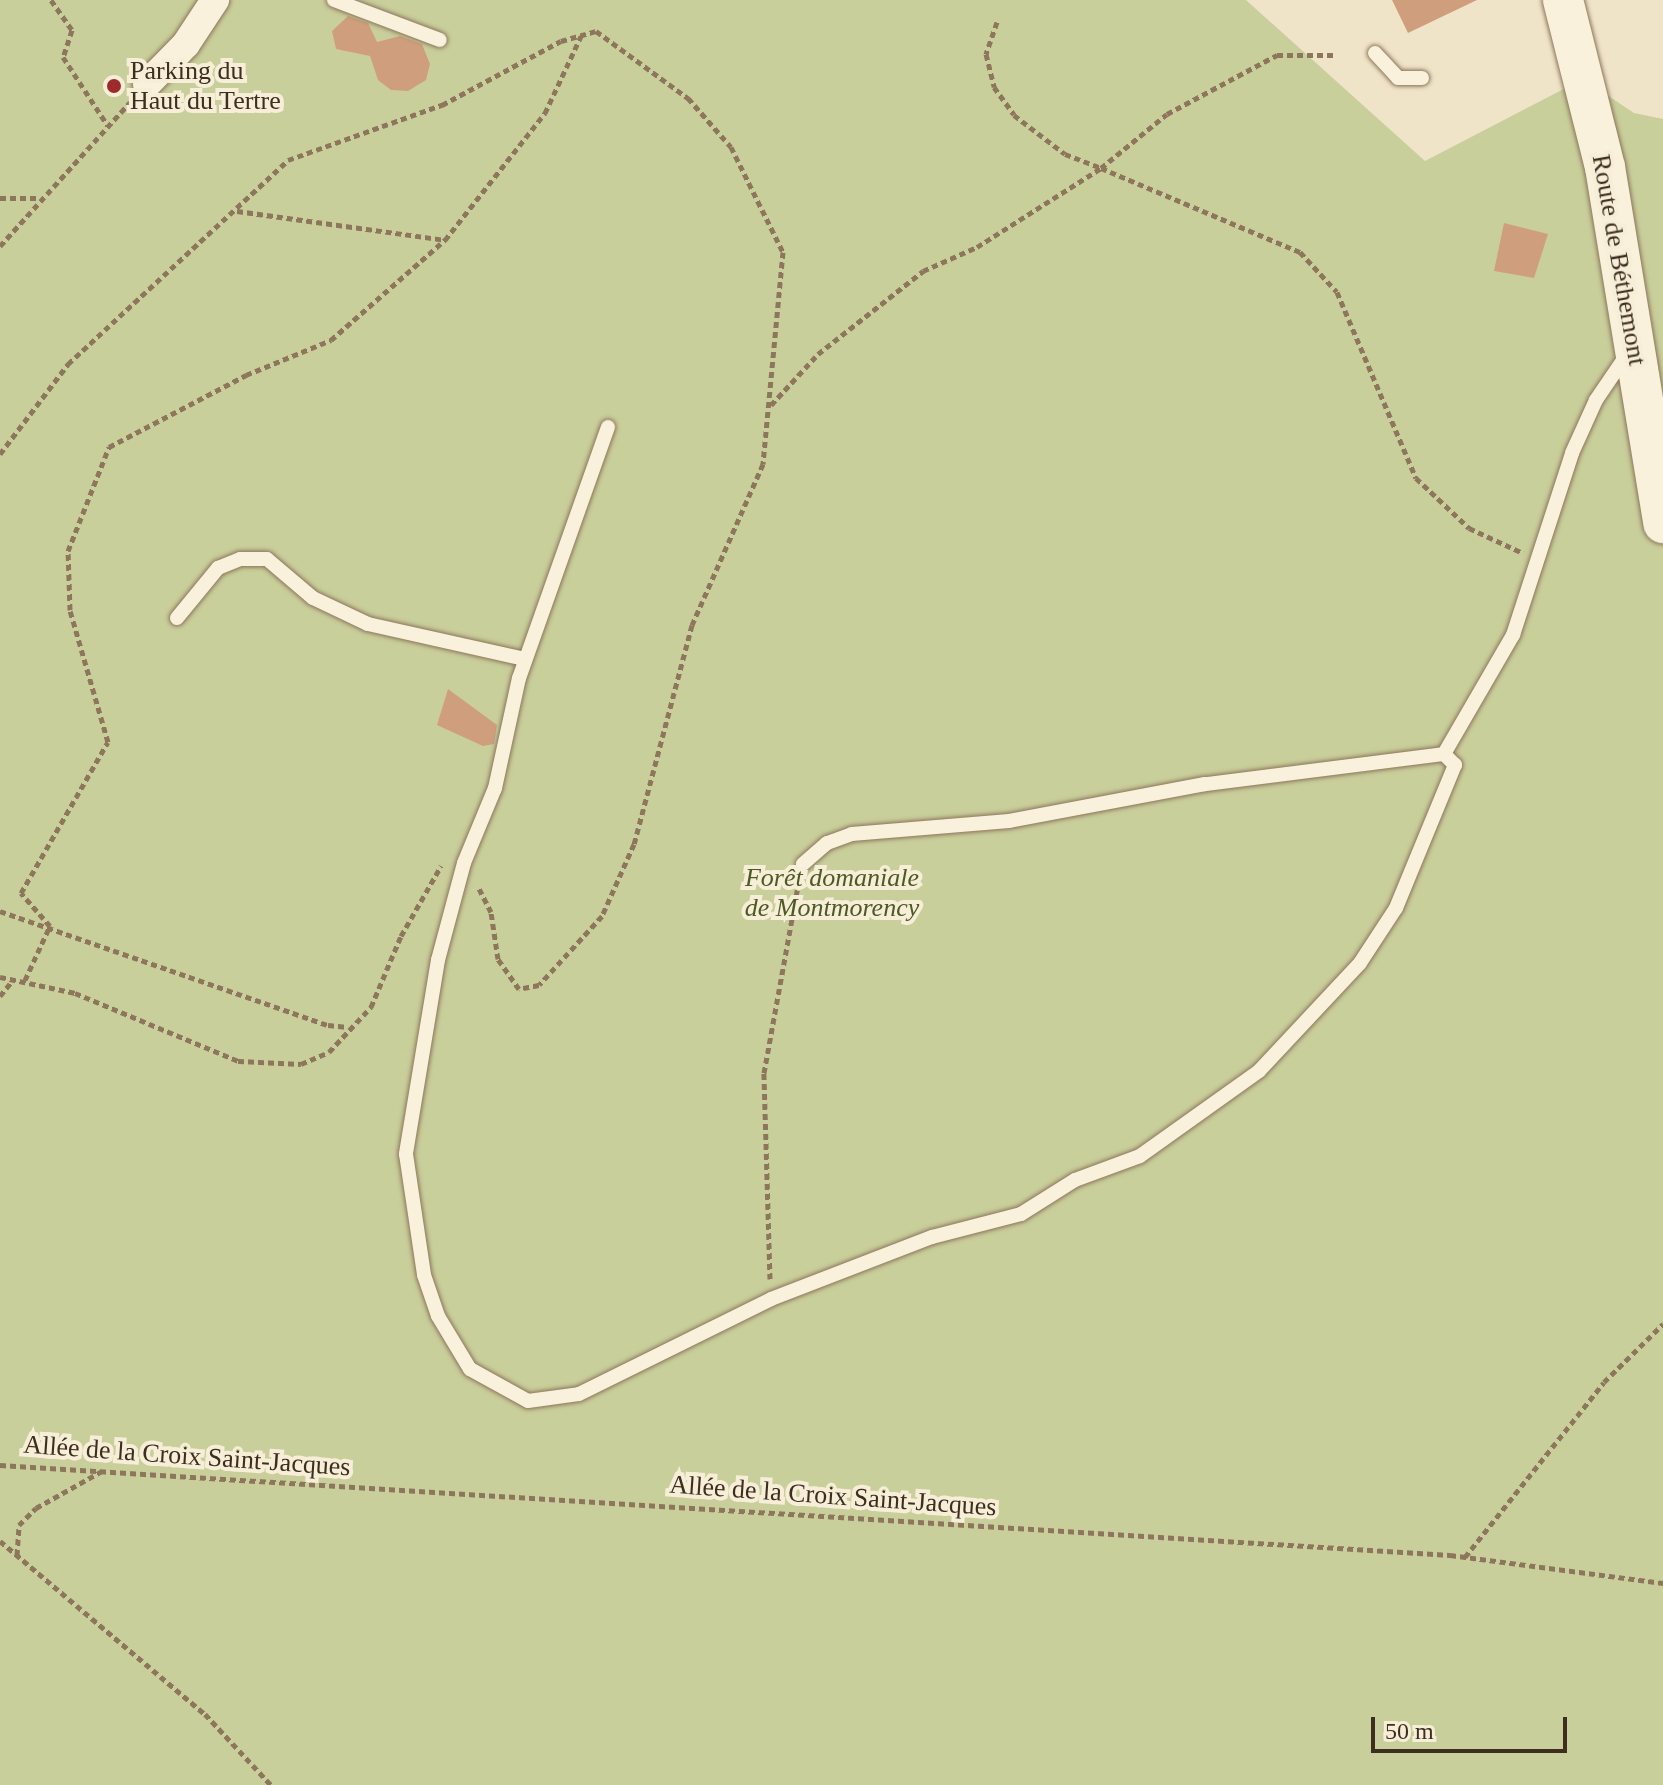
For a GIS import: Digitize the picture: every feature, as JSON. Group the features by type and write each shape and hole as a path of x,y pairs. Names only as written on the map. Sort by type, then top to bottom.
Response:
{"street":[{"path":"147,84 186,44 215,0"},
{"name":"Route de Béthemont","path":"1563,0 1605,167 1663,523"}],"lane":[{"path":"334,0 440,40"},
{"path":"1375,53 1398,78 1422,78"},
{"path":"1444,754 1513,635 1596,400 1634,345"},
{"path":"608,427 525,659 495,788 464,863 438,960 406,1154 424,1275 438,1316 470,1369 528,1401 579,1394 771,1299 932,1237 1021,1214 1075,1180 1140,1156 1259,1071 1360,963 1396,908 1455,765 1444,754"},
{"path":"177,618 218,568 240,559 267,559 313,598 368,624 525,659"},
{"path":"803,864 827,843 852,834 1009,821 1205,784 1444,754"}],"path":[{"path":"51,0 72,30 63,57 108,126"},
{"path":"997,22 986,54 994,87 1014,115 1065,154 1300,252 1337,292 1416,478 1469,528 1538,561"},
{"path":"0,454 68,364 288,160 442,105 582,35 596,31 688,98 731,147 783,252 763,464 692,625 634,844 602,916 539,985 519,989 498,959 491,912 464,863 441,866 401,936 371,1007 349,1027 329,1052 301,1064 238,1061 75,993 0,977"},
{"path":"50,926 21,893 108,742 70,610 68,551 109,447 246,375 331,340 445,240 545,113 582,35"},
{"path":"770,406 818,354 923,271 977,247 1101,168 1167,114 1277,55 1335,55"},
{"path":"0,246 39,198 147,84"},
{"path":"0,198 39,198"},
{"path":"236,211 445,240"},
{"path":"771,1299 764,1073 784,936 803,864"},
{"path":"0,911 328,1025 349,1027"},
{"path":"25,980 50,926"},
{"path":"0,996 14,979"},
{"path":"1465,1557 1604,1382 1663,1324"},
{"name":"Allée de la Croix Saint-Jacques","path":"0,1465 1465,1557 1663,1583"},
{"path":"17,1556 19,1525 36,1508 103,1471"},
{"path":"0,1541 205,1714 271,1785"}],"green space":[{"name":"Forêt domaniale de Montmorency","path":"0,0 1246,0 1425,161 1583,79 1634,113 1663,119 1663,1785 0,1785"}],"building":[{"path":"1392,0 1477,0 1408,33"},
{"path":"348,16 368,23 377,42 400,36 422,44 430,64 426,80 408,91 391,90 378,80 370,56 336,49 332,31"},
{"path":"1504,223 1548,234 1534,278 1494,271"},
{"path":"448,689 497,725 494,744 483,746 437,725"}],"place":[{"name":"Parking du Haut du Tertre","path":"114,86"}]}
